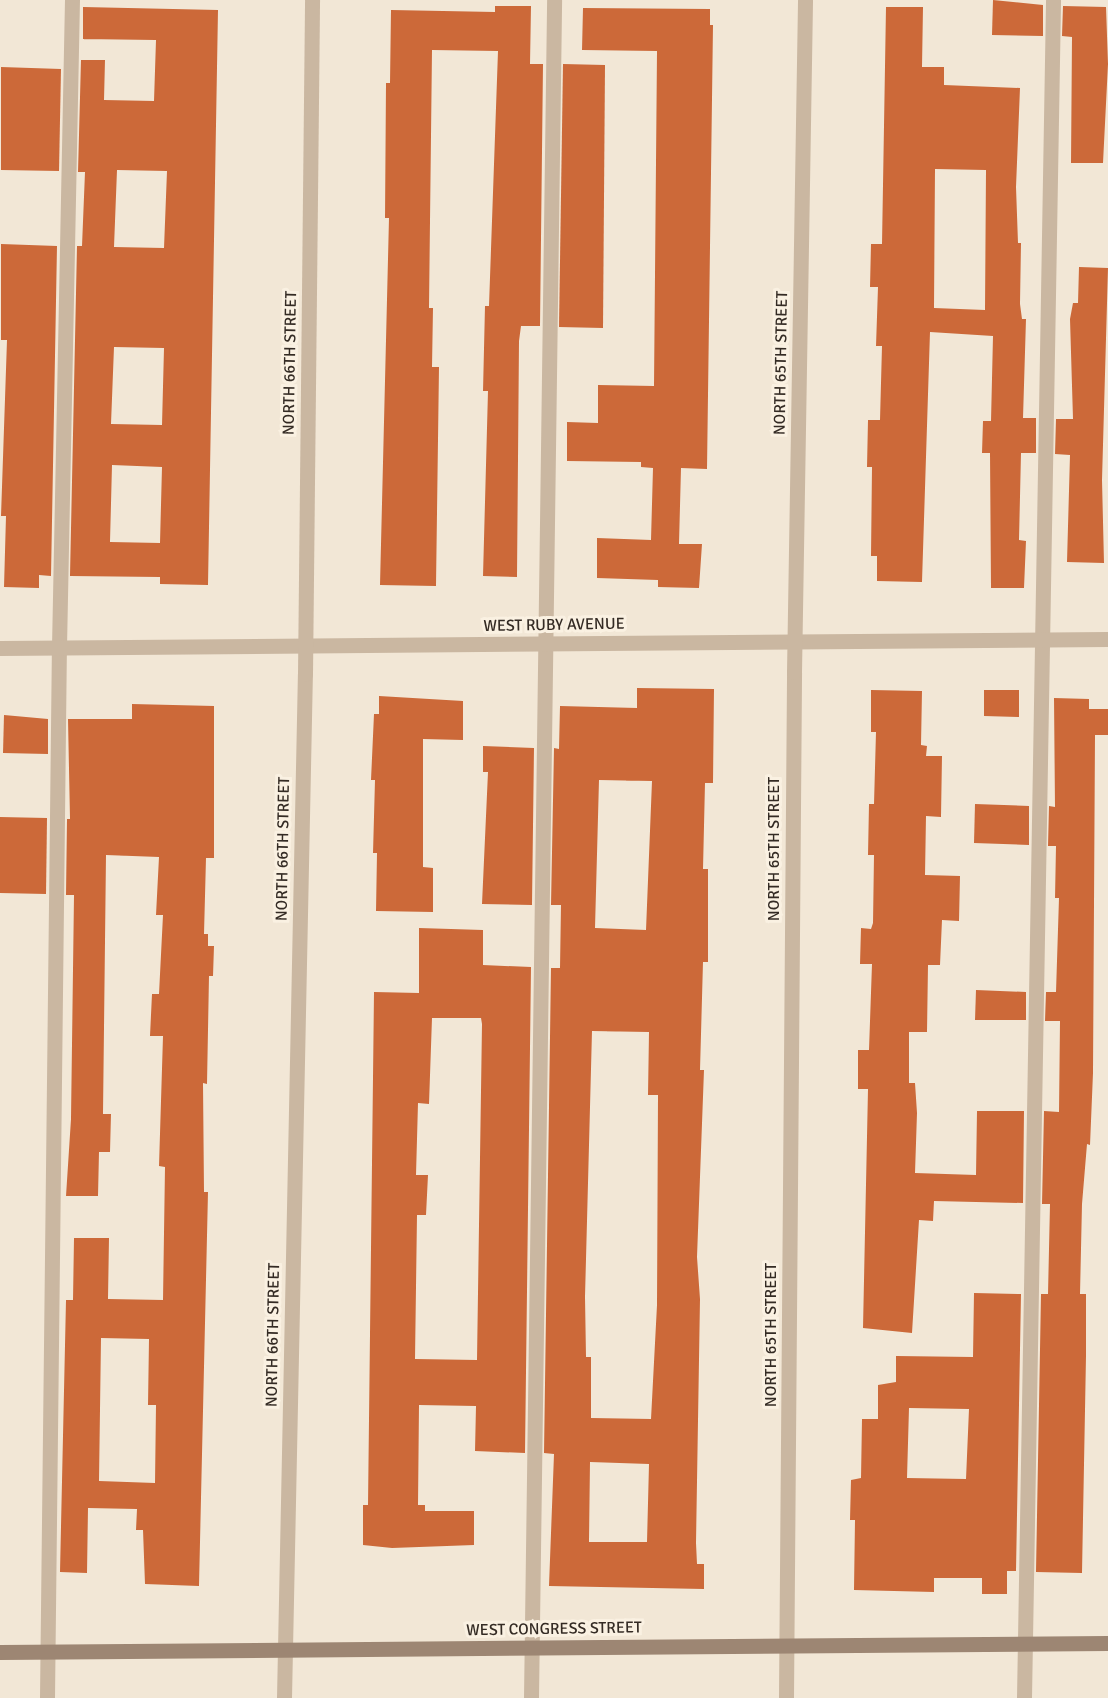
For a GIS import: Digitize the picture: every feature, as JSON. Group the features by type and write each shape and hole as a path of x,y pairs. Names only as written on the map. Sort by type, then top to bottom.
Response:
{"street":[{"path":"47,1698 59,647 72,0"},
{"name":"NORTH 66TH STREET","path":"284,1698 305,646 312,0"},
{"path":"531,1698 554,0"},
{"name":"NORTH 65TH STREET","path":"786,1698 794,640 805,0"},
{"path":"1023,1698 1045,639 1053,0"},
{"name":"WEST RUBY AVENUE","path":"0,648 1108,639"},
{"name":"WEST CONGRESS STREET","path":"0,1652 1108,1643"}],"building":[{"path":"993,0 1043,5 1043,36 992,35"},
{"path":"495,6 531,6 530,64 543,64 540,326 521,326 519,341 517,577 483,576 488,391 483,391 485,306 489,306 498,51 432,50 429,308 433,308 432,367 439,367 436,586 380,585 389,218 385,218 386,83 390,83 391,10 495,12"},
{"path":"1063,6 1106,7 1108,64 1103,163 1071,163 1072,37 1062,36"},
{"path":"83,7 218,10 208,585 160,584 160,577 70,576 77,246 82,246 85,172 78,172 81,60 105,60 104,100 154,101 156,40 83,39","holes":["117,170 167,171 164,248 114,247","114,347 164,348 162,425 111,424","112,465 162,467 160,543 110,542"]},
{"path":"886,7 923,7 922,67 944,67 944,85 1020,88 1016,187 1018,243 1021,243 1020,304 1022,319 1026,319 1023,418 1036,418 1036,453 1021,453 1019,540 1026,541 1024,588 991,588 990,453 982,453 983,421 991,421 993,336 930,332 922,582 877,581 877,556 871,556 872,467 867,467 868,420 880,420 882,346 876,346 878,287 870,287 871,244 882,244","holes":["935,169 986,170 985,310 934,308"]},
{"path":"583,8 710,9 710,25 713,25 707,469 681,468 679,544 702,544 699,588 658,587 658,580 597,578 597,538 651,540 653,468 641,467 641,462 567,461 567,422 598,423 598,385 654,386 657,51 582,50"},
{"path":"563,64 605,65 603,328 559,327"},
{"path":"1,67 61,69 59,171 1,170"},
{"path":"1,244 57,246 51,576 39,575 39,588 4,587 6,516 1,516 7,340 1,340"},
{"path":"1079,267 1108,268 1102,480 1104,563 1067,562 1070,455 1055,454 1056,419 1073,419 1070,319 1073,303 1078,303"},
{"path":"637,688 714,689 713,783 705,783 703,869 708,869 708,962 703,962 700,1070 704,1070 697,1257 700,1299 696,1543 697,1564 704,1564 704,1589 549,1586 554,1454 544,1453 551,968 560,968 561,905 551,905 554,748 559,749 560,706 637,708","holes":["599,780 652,781 646,930 595,928","592,1031 649,1032 648,1095 658,1095 657,1305 651,1419 591,1418 591,1357 586,1357 585,1297","590,1462 649,1464 647,1542 589,1542"]},
{"path":"871,690 922,691 921,745 927,746 926,756 942,756 941,817 926,816 925,875 960,876 959,921 942,920 940,965 928,965 927,1032 909,1032 909,1083 915,1083 917,1113 915,1173 976,1175 977,1111 1024,1111 1023,1203 934,1201 933,1221 919,1220 912,1333 863,1328 868,1089 858,1089 858,1050 869,1050 872,964 860,964 861,928 871,929 873,923 874,855 868,855 869,804 874,804 876,732 871,732"},
{"path":"984,690 1019,690 1019,717 984,716"},
{"path":"379,696 463,701 463,740 423,739 423,867 433,868 433,912 376,911 377,853 373,853 375,780 371,780 374,714 379,714"},
{"path":"1054,698 1089,699 1089,709 1108,709 1108,735 1095,735 1093,1073 1090,1145 1087,1144 1082,1204 1080,1294 1086,1294 1082,1573 1036,1572 1041,1294 1048,1294 1050,1204 1042,1204 1044,1111 1059,1112 1060,1021 1045,1021 1046,992 1056,992 1059,898 1055,898 1056,846 1048,846 1049,806 1055,807"},
{"path":"132,704 214,706 214,858 206,858 204,934 208,934 208,946 214,946 213,976 209,976 207,1084 203,1083 204,1192 208,1192 199,1586 145,1584 143,1530 136,1530 137,1509 88,1508 87,1573 60,1572 66,1300 73,1300 74,1238 109,1238 108,1299 163,1300 165,1167 159,1166 163,1036 150,1036 152,994 159,994 163,915 156,915 159,857 106,855 103,1114 111,1114 110,1152 99,1152 98,1196 66,1196 71,1119 74,895 66,895 67,819 70,819 68,719 132,719","holes":["101,1338 149,1339 148,1405 156,1405 155,1483 99,1481"]},
{"path":"4,715 48,719 48,754 3,753"},
{"path":"483,746 534,748 532,905 482,904 488,772 483,772"},
{"path":"975,804 1029,806 1029,845 974,843"},
{"path":"0,817 47,818 46,894 0,893"},
{"path":"419,928 483,930 483,965 531,967 525,1453 475,1451 476,1406 419,1405 418,1505 425,1505 425,1511 474,1511 474,1545 392,1548 363,1545 363,1505 368,1505 374,992 419,993","holes":["432,1018 481,1018 477,1360 415,1359 417,1215 426,1215 428,1175 416,1175 418,1103 429,1104"]},
{"path":"976,990 1026,992 1026,1020 975,1020"},
{"path":"974,1293 1021,1294 1016,1571 1007,1571 1007,1594 982,1594 982,1578 934,1578 934,1592 854,1590 855,1520 850,1520 851,1480 861,1478 862,1419 878,1419 878,1385 896,1382 896,1356 973,1357","holes":["909,1408 969,1409 966,1479 907,1478"]}]}
